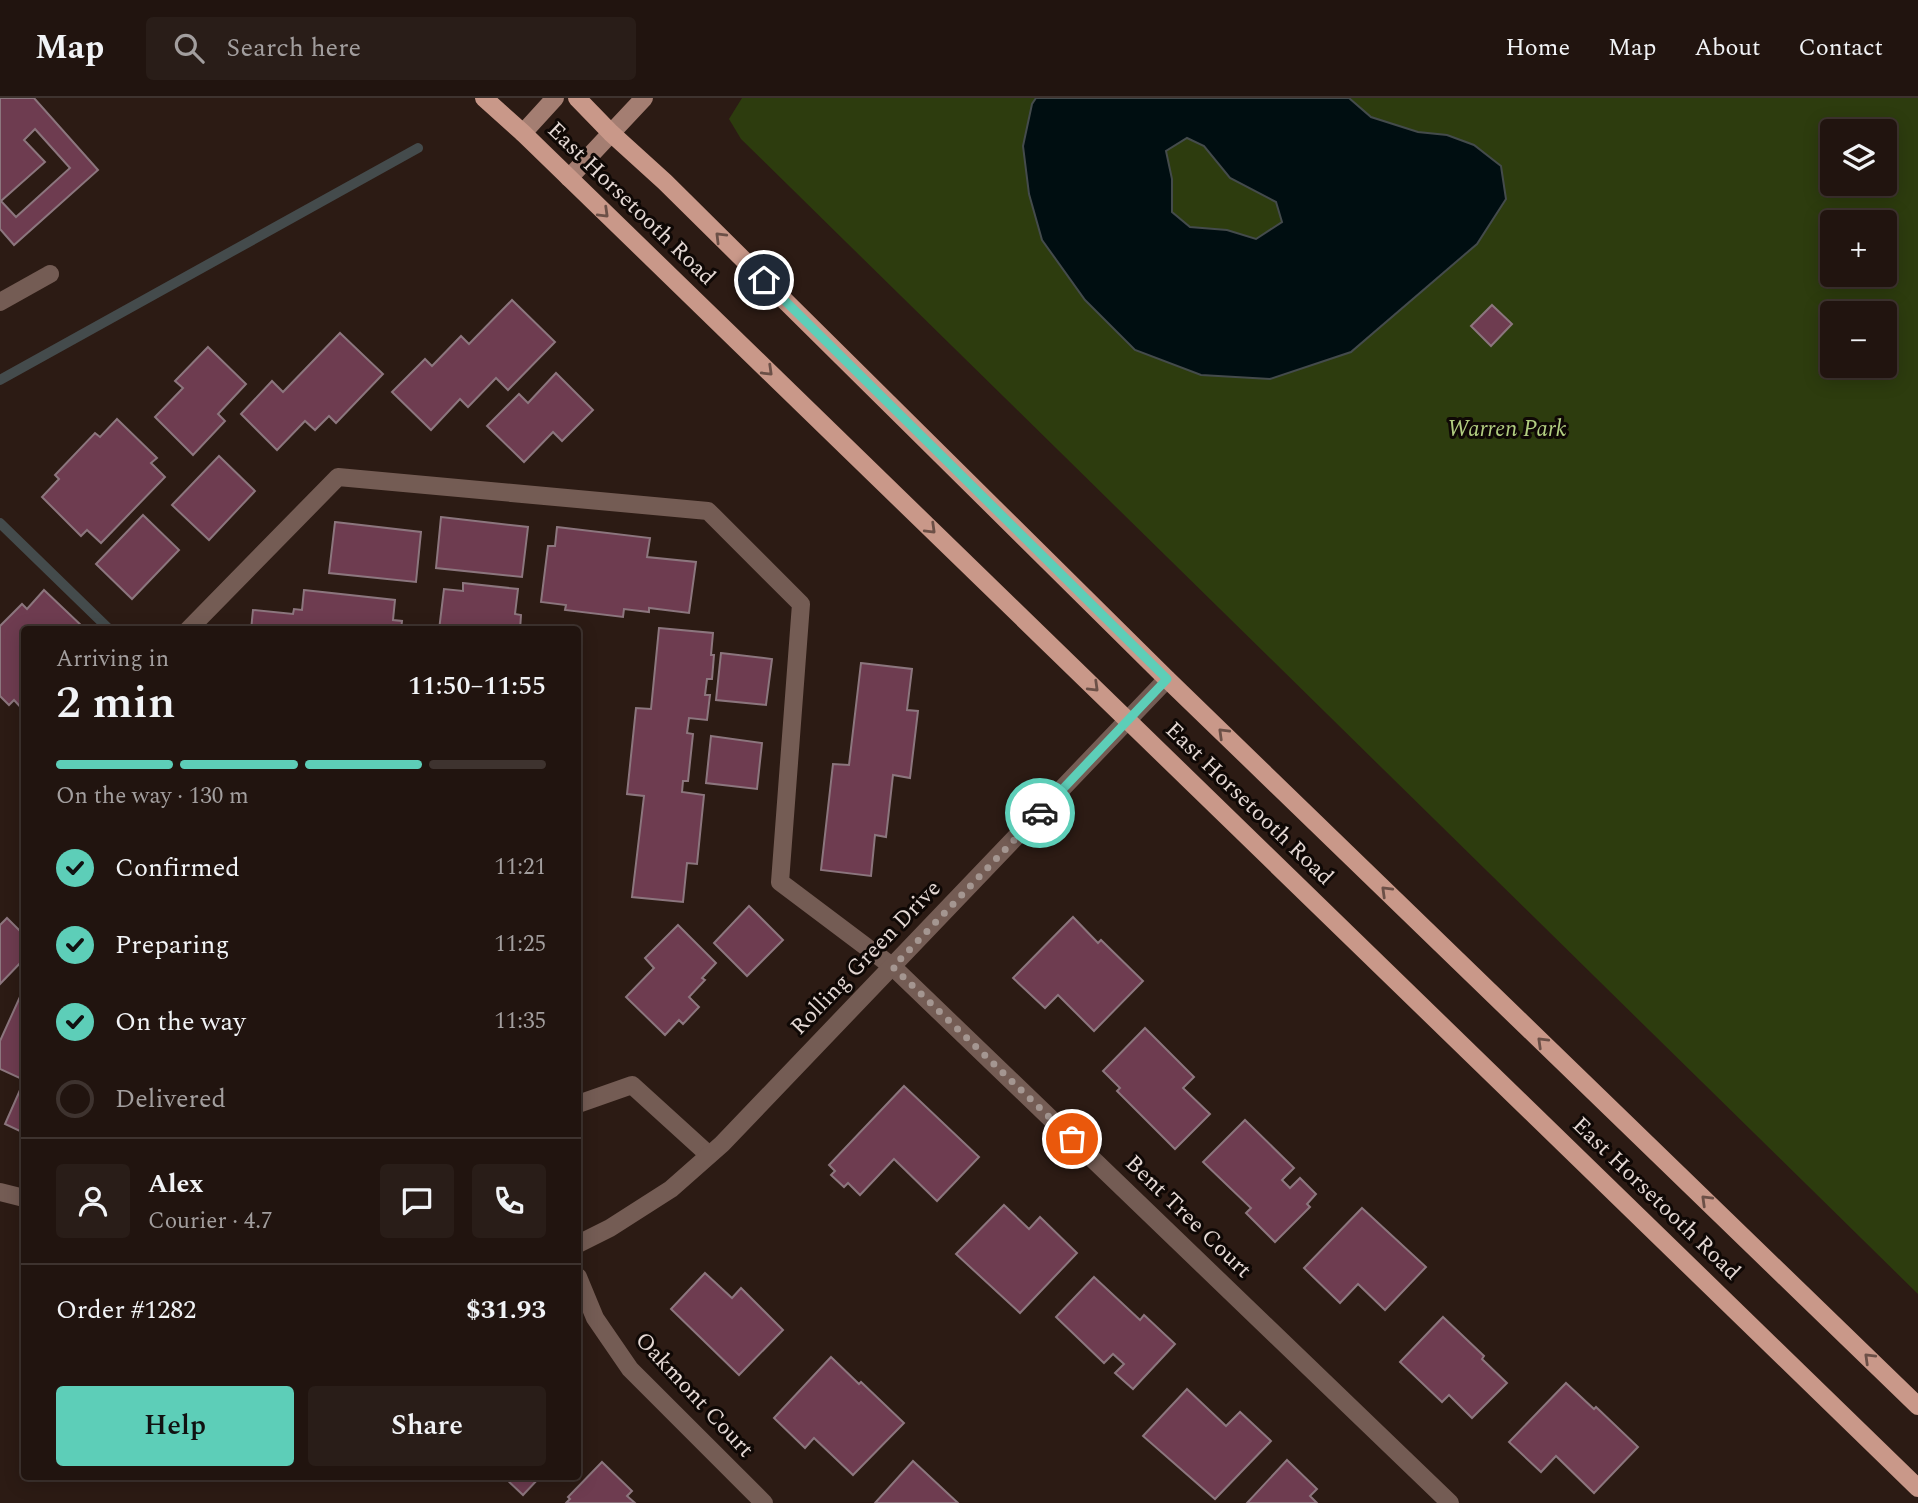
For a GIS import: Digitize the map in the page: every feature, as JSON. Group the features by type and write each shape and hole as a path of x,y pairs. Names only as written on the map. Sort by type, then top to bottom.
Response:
{"main road":[{"name":"East Horsetooth Road","path":"484,98 1918,1488"},
{"path":"523,133 555,98"},
{"name":"East Horsetooth Road","path":"577,98 1167,679 1918,1406"},
{"path":"569,178 644,98"}],"street":[{"path":"0,302 50,274"},
{"name":"Bent Tree Court","path":"192,626 338,477 708,511 801,604 780,882 893,967 1450,1503"},
{"name":"Rolling Green Drive","path":"581,1242 610,1228 671,1189 722,1144 1167,679"},
{"path":"581,1103 632,1085 709,1156"},
{"path":"0,1192 21,1197"},
{"name":"Oakmont Court","path":"581,1284 595,1318 630,1369 764,1503"}],"green space":[{"name":"Warren Park","path":"742,98 1918,98 1918,1294 741,139 729,119"}],"shaded area":[{"path":"1036,98 1349,98 1371,117 1418,132 1447,135 1474,145 1501,166 1506,199 1477,244 1351,352 1270,379 1201,375 1135,350 1085,300 1042,240 1029,194 1023,146 1032,104","holes":["1187,138 1204,146 1230,178 1276,202 1282,222 1256,239 1227,230 1190,227 1172,212 1172,179 1166,151"]}],"building":[{"path":"0,98 34,98 98,170 14,245 0,229","holes":["35,129 70,168 16,217 1,201 45,162 24,140"]},
{"path":"512,300 555,342 508,390 496,378 468,407 460,399 431,430 392,392 425,359 432,366 461,336 469,344"},
{"path":"1492,305 1512,324 1491,346 1471,326"},
{"path":"340,333 383,374 336,423 329,416 315,430 305,421 277,450 241,414 272,381 283,392"},
{"path":"208,347 246,384 218,414 225,421 193,455 155,417 183,388 175,381"},
{"path":"556,373 593,410 562,441 553,432 524,462 487,426 519,394 528,403"},
{"path":"117,419 157,458 151,463 165,477 101,543 87,530 81,536 42,497 59,479 55,475 95,433 100,437"},
{"path":"219,456 255,491 209,540 172,505"},
{"path":"143,515 179,550 132,599 96,564"},
{"path":"441,517 528,527 522,577 436,568"},
{"path":"335,522 421,532 416,582 329,573"},
{"path":"557,527 650,538 647,557 696,562 689,613 649,608 649,612 624,609 623,617 565,610 566,605 541,602 548,546 555,546"},
{"path":"463,583 518,589 515,614 521,615 520,626 439,626 444,589 463,591"},
{"path":"44,590 82,626 21,626 21,708 14,700 9,705 0,696 0,626 22,604 27,609"},
{"path":"304,590 395,600 393,620 402,621 401,626 251,626 253,610 293,614 294,609 302,610"},
{"path":"659,628 713,633 712,679 707,679 705,695 710,695 707,720 689,718 687,733 693,734 688,781 683,781 682,792 704,795 697,864 687,863 683,902 632,897 644,796 627,794 636,708 651,709"},
{"path":"721,653 772,659 766,705 716,700"},
{"path":"861,663 912,669 907,710 918,711 910,778 893,775 886,837 875,835 871,876 821,870 833,764 849,765"},
{"path":"711,736 762,743 757,789 706,783"},
{"path":"749,906 783,940 747,976 714,943"},
{"path":"1073,917 1098,943 1101,940 1143,981 1094,1031 1058,995 1045,1008 1013,978"},
{"path":"7,918 21,932 21,962 0,984 0,925"},
{"path":"678,925 716,963 689,997 699,1007 683,1024 679,1020 665,1035 626,997 654,968 645,958"},
{"path":"21,995 21,1079 0,1069 0,1041"},
{"path":"1145,1028 1194,1077 1183,1088 1210,1114 1175,1149 1117,1091 1120,1088 1103,1071"},
{"path":"904,1086 979,1157 937,1201 894,1159 860,1195 848,1183 844,1187 831,1175 835,1171 829,1165"},
{"path":"21,1088 21,1132 5,1124"},
{"path":"1245,1120 1294,1168 1282,1180 1290,1188 1300,1178 1316,1194 1307,1204 1310,1207 1275,1242 1246,1213 1251,1208 1203,1162"},
{"path":"1004,1205 1029,1229 1040,1217 1077,1253 1020,1313 956,1254"},
{"path":"1362,1208 1426,1267 1385,1310 1358,1284 1340,1303 1304,1268"},
{"path":"705,1273 732,1298 741,1288 783,1330 739,1375 671,1309"},
{"path":"1094,1277 1140,1320 1144,1315 1175,1344 1133,1389 1115,1373 1124,1364 1113,1354 1104,1363 1056,1317"},
{"path":"1443,1317 1484,1356 1482,1359 1507,1383 1472,1418 1449,1395 1442,1402 1400,1362"},
{"path":"831,1357 904,1423 853,1475 814,1438 805,1448 774,1418"},
{"path":"1566,1383 1638,1447 1594,1493 1556,1456 1541,1472 1509,1442"},
{"path":"1187,1389 1226,1426 1240,1412 1271,1441 1215,1499 1143,1436"},
{"path":"1287,1460 1317,1489 1310,1496 1317,1503 1247,1503"},
{"path":"913,1461 958,1503 875,1503"},
{"path":"602,1462 632,1491 627,1496 635,1503 566,1503 570,1499 568,1497"},
{"path":"507,1480 537,1480 523,1495"}],"waterway":[{"path":"0,380 418,148"},
{"path":"0,523 106,626"}],"way so far":[{"path":"1040,813 893,967 1072,1139"}],"route":[{"path":"764,280 1167,679 1040,813"}]}
